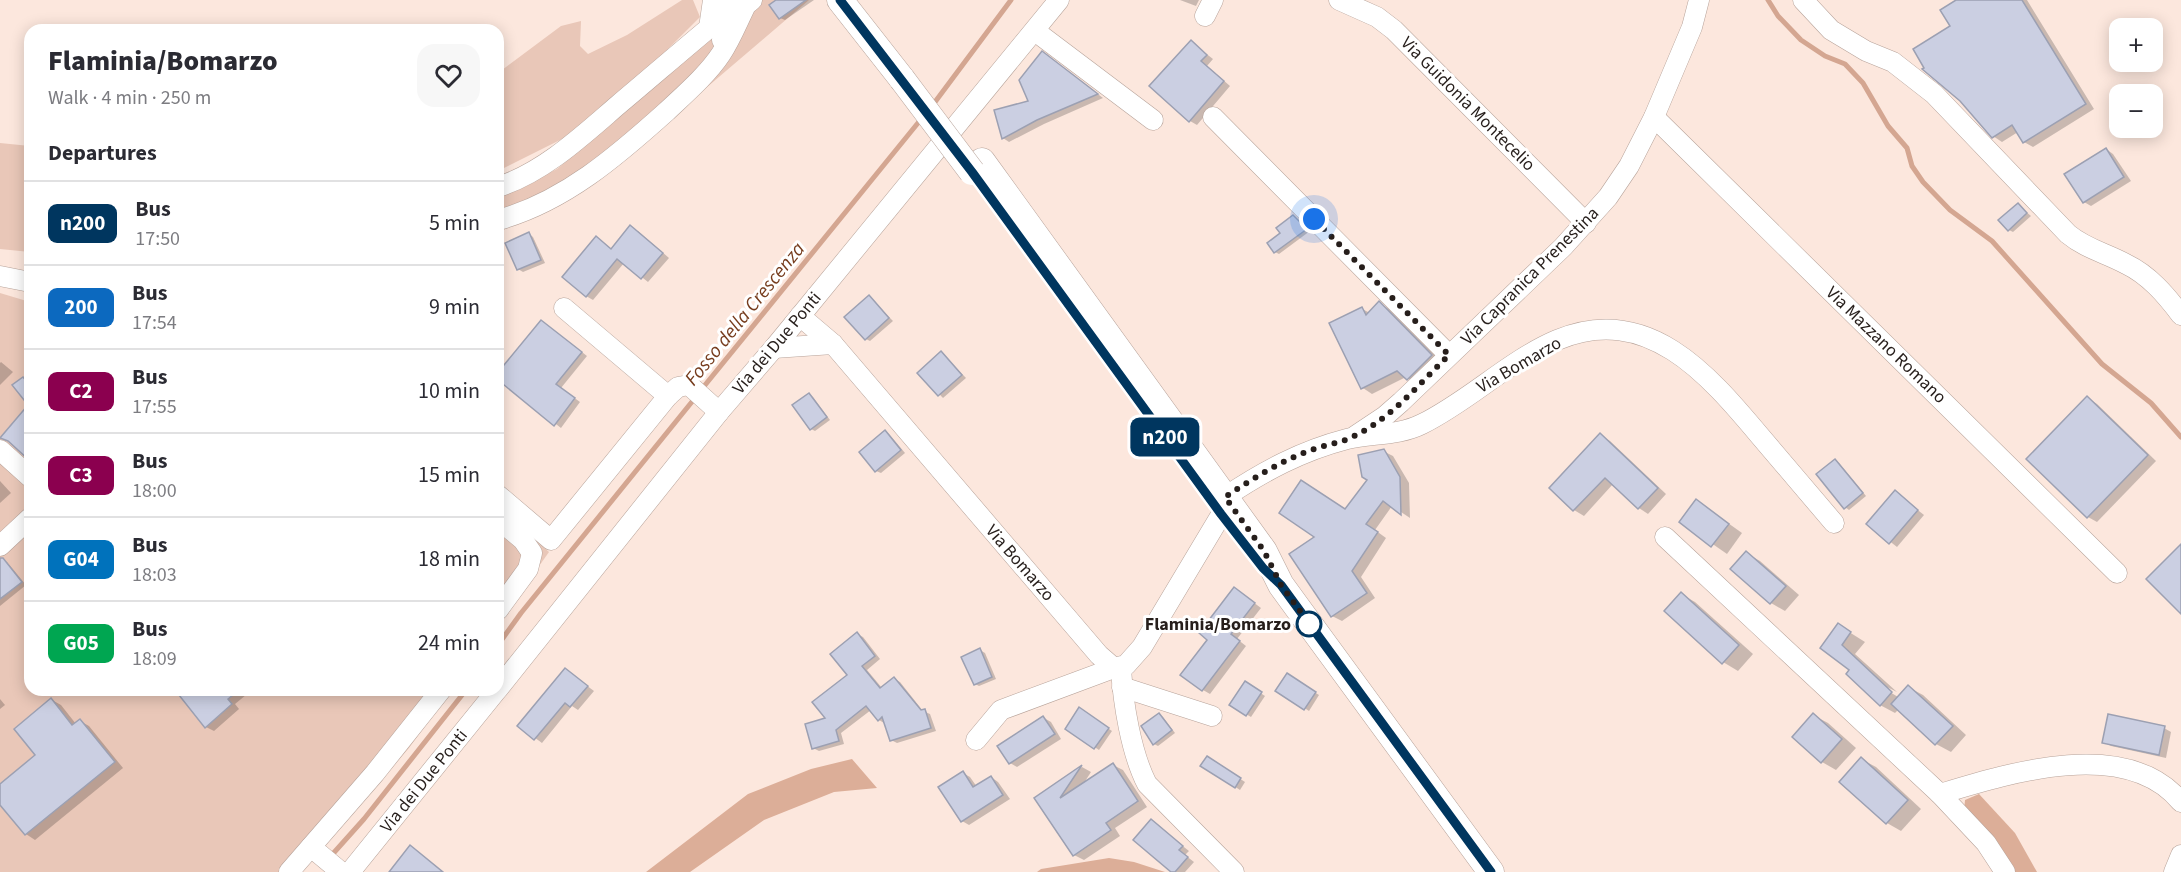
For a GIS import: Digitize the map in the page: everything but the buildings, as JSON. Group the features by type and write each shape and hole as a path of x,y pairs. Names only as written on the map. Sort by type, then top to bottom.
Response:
{"main road":[{"path":"840,0 907,73"},
{"path":"862,0 907,73 1223,506 1263,568 1281,585 1491,872"}],"street":[{"path":"504,185 543,165 592,128 709,28 712,0"},
{"path":"720,55 728,0"},
{"path":"504,218 518,215 553,199 626,148 687,92 720,55 746,5 752,0"},
{"name":"Via dei Due Ponti","path":"504,681 714,407 774,348 1059,0"},
{"name":"Via Guidonia Montecelio","path":"1339,0 1377,17 1394,30 1586,223"},
{"name":"Via Capranica Prenestina","path":"1449,355 1586,223 1624,175 1654,117 1692,27 1699,0"},
{"path":"1803,0 1822,21 1840,36 1866,51 1893,62 1911,75 1953,113 2068,234 2090,249 2127,264 2143,275 2165,295 2181,315"},
{"path":"1035,31 1153,120"},
{"path":"1213,117 1449,355"},
{"name":"Via Mazzano Romano","path":"1654,117 2117,573"},
{"path":"0,276 24,281"},
{"path":"564,308 668,396"},
{"name":"Via Bomarzo","path":"800,316 833,344 1099,655 1119,674 1142,647 1223,506 1281,462 1350,438 1394,434 1413,429 1555,341 1585,332 1617,329 1652,339 1692,363 1739,411 1834,523"},
{"path":"774,348 833,344"},
{"name":"Via Bomarzo","path":"1350,438 1394,409 1449,355"},
{"path":"504,500 551,540 668,396 678,387 689,385 714,407"},
{"path":"0,450 24,472"},
{"path":"0,528 24,506"},
{"path":"0,546 24,524"},
{"path":"504,524 523,540 532,554 528,568 504,602"},
{"path":"1665,537 1940,794 1986,843 2005,872"},
{"path":"976,740 1001,710 1119,674 1212,716"},
{"path":"1119,674 1138,766 1147,784 1234,872"},
{"path":"290,872 313,848 436,696"},
{"name":"Via dei Due Ponti","path":"342,871 492,696"},
{"path":"1940,794 2022,773 2060,766 2093,764 2113,766 2147,775 2166,786 2181,802"},
{"path":"313,848 342,871"},
{"path":"2174,872 2181,855"}],"shaded area":[{"path":"682,0 693,0 700,17 646,71 580,130 504,168 504,69 561,26 581,21 580,46 588,54 627,35"},
{"path":"724,0 809,0 597,181 559,206 504,229 504,195 557,169 718,32"},
{"path":"0,143 24,145 24,251 0,249"},
{"path":"0,293 24,300 24,514 0,536"},
{"path":"504,512 549,552 504,616"},
{"path":"24,524 24,696 447,696 409,748 302,872 0,872 0,546"},
{"path":"852,759 877,788 834,792 764,820 690,872 646,872 748,794 811,769"},
{"path":"1979,794 2015,833 2037,872 2009,872 1964,811 1965,800"},
{"path":"1109,858 1134,862 1165,872 1037,872 1041,869"}],"waterway":[{"name":"Fosso della Crescenza","path":"932,106 1011,0"},
{"path":"1768,0 1778,16 1801,40 1825,56 1845,64 1863,83 1888,126 1907,148 1912,166 1923,182 1950,210 1992,241 2102,364 2151,403 2181,437"},
{"name":"Fosso della Crescenza","path":"701,390 922,118"},
{"name":"Fosso della Crescenza","path":"504,637 695,398"},
{"name":"Fosso della Crescenza","path":"330,857 364,819 461,696"}],"bus line":[{"name":"n200","path":"840,0 972,172 1221,514 1263,568 1281,585 1491,872"}],"place":[{"name":"Flaminia/Bomarzo","path":"1309,624"}],"route":[{"path":"1309,624 1311,626 1281,585 1264,551 1225,497 1281,462 1350,438 1371,426 1394,409 1449,355 1314,219"}]}
